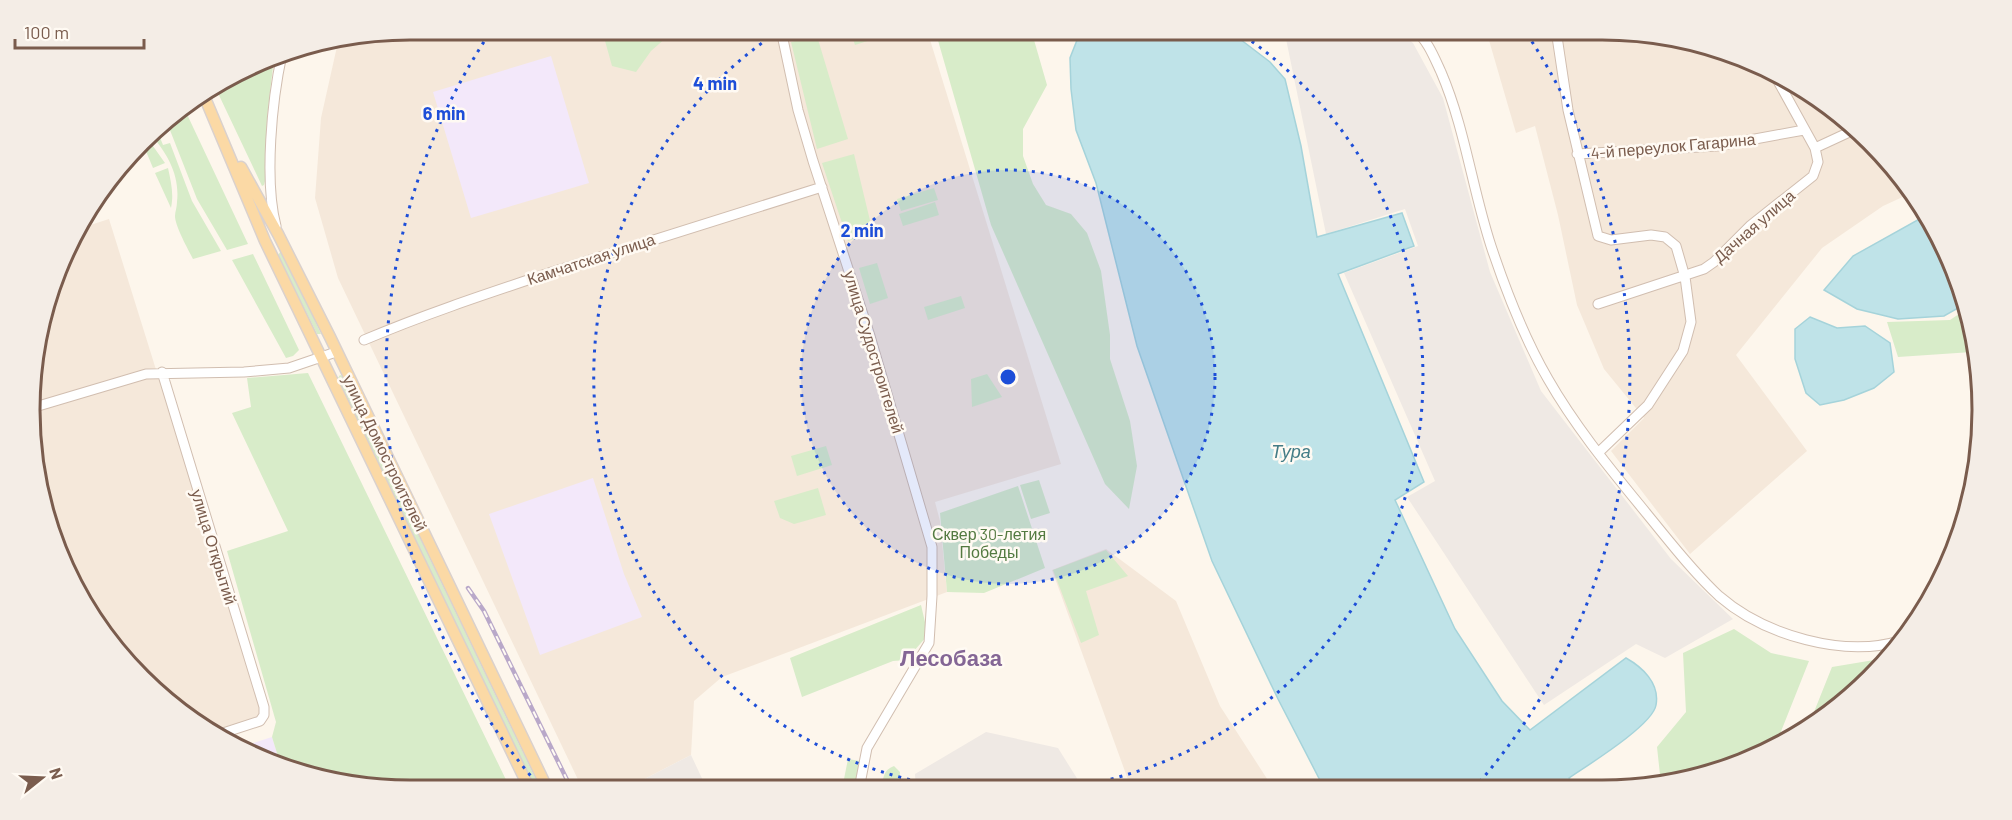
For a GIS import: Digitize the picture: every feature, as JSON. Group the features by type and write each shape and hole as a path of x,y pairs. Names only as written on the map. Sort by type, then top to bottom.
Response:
{"main road":[{"name":"улица Домостроителей","path":"207,102 265,241 525,780"},
{"name":"улица Домостроителей","path":"215,120 278,234 543,780"}],"street":[{"name":"улица Судостроителей","path":"783,40 798,110 813,161 867,326 930,538 933,577 929,643 867,748 861,780"},
{"path":"1424,40 1435,58 1452,99 1491,245 1516,314 1548,380 1598,453 1680,554 1720,596 1746,615 1814,643 1860,648 1889,642"},
{"path":"1558,40 1577,154 1598,236 1611,240 1651,235 1665,237 1676,246 1685,277 1691,322 1683,351 1648,405 1598,453"},
{"path":"278,234 271,200 271,161 276,79 279,65"},
{"path":"1781,87 1815,148 1847,133"},
{"name":"4-й переулок Гагарина","path":"1577,154 1717,146 1804,130"},
{"name":"Дачная улица","path":"1598,304 1685,277 1714,262 1751,225 1813,176 1818,162 1815,148"},
{"name":"Камчатская улица","path":"364,340 484,294 662,236 822,188"},
{"path":"40,404 146,374 244,372 289,368 336,352"},
{"name":"улица Открытий","path":"162,372 264,707 264,715 260,721 228,731"}],"shaded area":[{"path":"410,40 930,40 1061,464 935,502 940,521 947,592 722,677 694,701 691,755 642,780 578,780 338,278 315,198 321,118 337,48 362,44"},
{"path":"1286,40 1409,40 1443,98 1490,272 1541,391 1671,559 1733,619 1665,658 1636,644 1544,705 1407,497 1435,481 1344,273 1418,246 1405,209 1326,234"},
{"path":"1489,40 1602,40 1650,44 1721,60 1787,90 1846,132 1880,166 1903,197 1883,206 1822,248 1736,355 1807,451 1690,554 1611,451 1644,418 1604,369 1577,305 1558,215 1535,126 1516,133"},
{"path":"551,56 589,183 471,218 433,92"},
{"path":"109,219 261,706 259,717 222,728 166,688 132,654 103,615 79,573 60,529 44,458 40,410 41,386 53,314 69,269 90,225"},
{"path":"593,478 624,574 642,617 540,655 489,514"},
{"path":"1106,549 1176,601 1220,706 1268,780 1128,780 1052,570"},
{"path":"986,732 1058,748 1078,780 915,780 915,774"},
{"path":"272,737 277,754 269,751 252,743"},
{"path":"691,755 703,780 642,780"}],"green space":[{"path":"605,40 664,40 651,51 636,72 612,66"},
{"path":"818,40 848,139 817,149 791,42"},
{"path":"853,40 871,40 855,45"},
{"path":"938,40 1034,40 1047,85 1023,129 1023,156 1033,184 1046,205 1071,214 1087,233 1101,271 1110,335 1110,359 1130,421 1137,466 1129,509 1105,484 991,225"},
{"path":"273,67 267,118 265,181 262,186 219,94"},
{"path":"187,115 248,244 227,250 197,199 170,129"},
{"path":"160,138 163,145 170,143 192,201 221,251 193,259 177,226 175,216 177,183 172,166 156,142"},
{"path":"153,145 165,163 153,168 146,152"},
{"path":"854,154 873,233 848,241 822,163"},
{"path":"168,168 172,193 171,208 155,173"},
{"path":"934,188 938,200 901,211 897,199"},
{"path":"935,202 939,215 903,226 899,214"},
{"path":"281,251 284,253 321,334 317,334 278,255"},
{"path":"253,254 299,350 293,356 286,358 232,260"},
{"path":"877,263 888,298 870,304 859,268"},
{"path":"961,296 965,308 928,320 924,307"},
{"path":"1959,314 1966,352 1898,357 1887,322 1950,320"},
{"path":"308,373 506,780 386,779 314,767 277,754 272,737 276,722 227,551 288,531 232,413 251,407 247,378"},
{"path":"987,374 1002,397 972,407 971,379"},
{"path":"342,376 536,780 531,780 338,378"},
{"path":"826,446 832,465 797,476 791,456"},
{"path":"1039,480 1050,513 1031,519 1020,485"},
{"name":"Сквер 30-летия Победы","path":"1018,486 1045,568 984,593 947,592 940,513"},
{"path":"818,488 826,515 794,524 780,518 774,501"},
{"path":"1106,550 1128,576 1086,591 1099,635 1081,643 1053,570"},
{"path":"921,605 928,635 906,660 893,661 802,697 790,658"},
{"path":"1734,629 1771,653 1809,661 1780,733 1721,760 1660,774 1657,747 1686,712 1683,653"},
{"path":"1874,660 1846,688 1814,712 1832,667"},
{"path":"848,759 860,761 856,780 844,780"},
{"path":"894,766 900,772 900,780 883,780 890,768"}],"water":[{"name":"Тура","path":"1077,40 1241,40 1270,62 1285,79 1301,146 1317,237 1402,213 1414,246 1338,274 1424,482 1395,500 1455,629 1502,701 1530,730 1626,658 1644,671 1657,697 1652,713 1644,723 1569,778 1570,780 1320,780 1212,561 1137,346 1096,183 1076,130 1070,58"},
{"path":"1918,220 1943,269 1957,309 1944,316 1898,319 1857,309 1824,290 1853,256"},
{"path":"1810,317 1837,328 1865,326 1890,343 1894,372 1874,388 1844,400 1820,405 1806,393 1795,359 1795,329"}],"railway":[{"path":"468,588 484,611 567,780"}],"district":[{"name":"Лесобаза","path":"951,658"}]}
